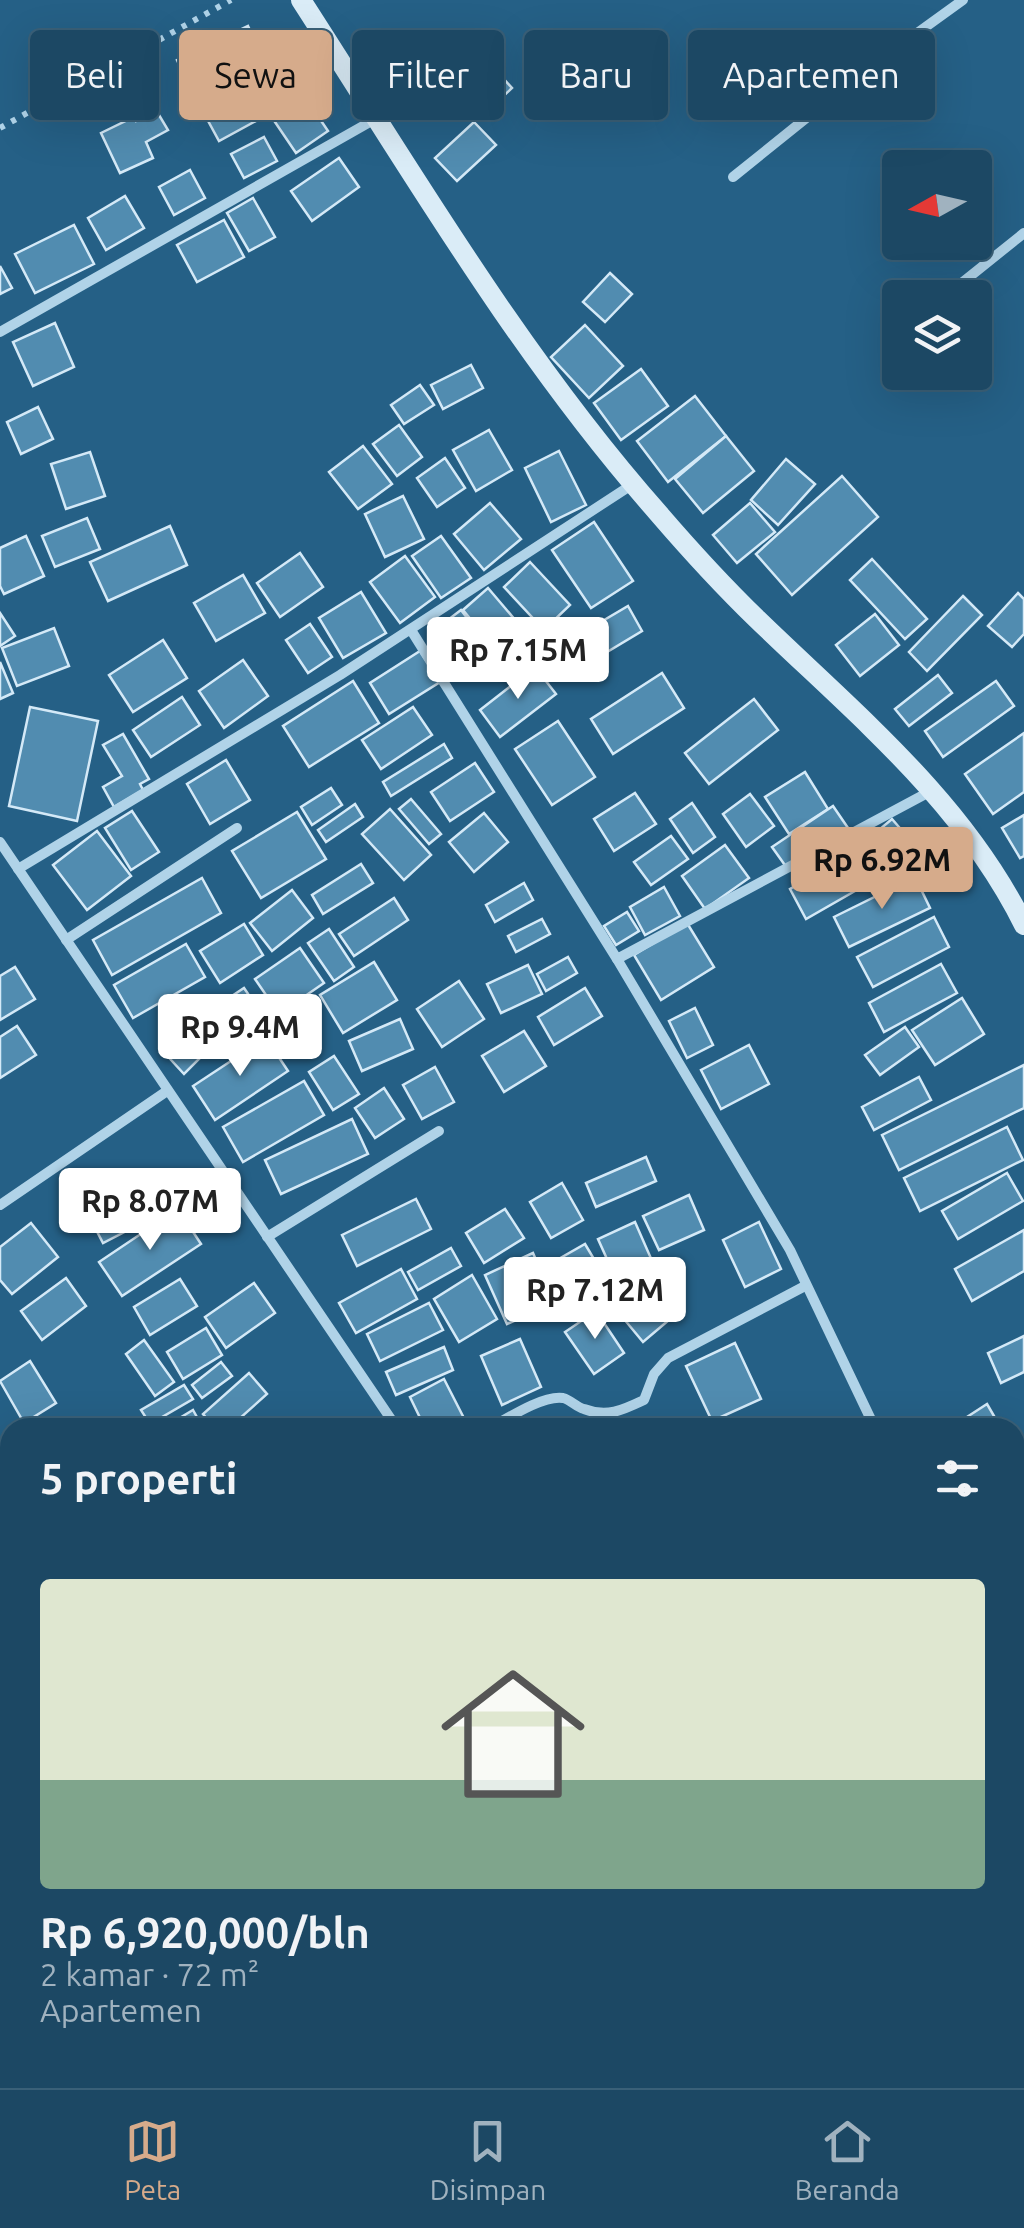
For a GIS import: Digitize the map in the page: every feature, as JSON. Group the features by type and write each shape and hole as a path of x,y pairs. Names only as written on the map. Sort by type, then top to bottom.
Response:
{"street":[{"path":"301,0 352,78"},
{"path":"733,178 866,70 963,0"},
{"path":"0,332 374,120"},
{"path":"379,120 552,381 634,483 754,616 934,790 977,847 1024,924"},
{"path":"966,280 1024,233"},
{"path":"18,868 411,630 634,483"},
{"path":"411,630 617,959 790,1250 870,1418"},
{"path":"617,959 934,790"},
{"path":"66,940 237,828"},
{"path":"0,842 390,1418"},
{"path":"0,1205 168,1091"},
{"path":"267,1236 438,1131"},
{"path":"508,1418 555,1398 569,1400 583,1410 616,1413 644,1400 654,1374 668,1358 806,1286"}],"path":[{"path":"0,128 232,0"}],"building":[{"path":"504,79 512,88 504,96"},
{"path":"159,115 168,130 146,142 153,158 120,173 101,133 128,120 159,120"},
{"path":"208,120 258,120 219,141"},
{"path":"321,120 328,131 296,153 275,122"},
{"path":"474,122 496,145 457,181 435,158"},
{"path":"264,137 277,161 244,178 231,154"},
{"path":"339,158 359,187 312,221 291,191"},
{"path":"190,170 205,198 174,215 159,187"},
{"path":"125,196 144,228 106,250 88,218"},
{"path":"253,198 275,237 249,251 227,213"},
{"path":"224,220 244,257 197,282 177,245"},
{"path":"74,225 94,264 35,293 15,254"},
{"path":"0,266 12,288 0,294"},
{"path":"610,273 632,294 605,322 583,302"},
{"path":"55,323 74,367 33,386 13,342"},
{"path":"585,325 623,366 589,398 551,357"},
{"path":"471,365 483,388 443,409 431,385"},
{"path":"641,369 668,406 621,440 594,403"},
{"path":"420,385 434,405 404,424 391,405"},
{"path":"695,396 726,436 668,482 637,441"},
{"path":"38,407 53,439 21,454 7,422"},
{"path":"399,425 422,457 397,476 373,444"},
{"path":"489,430 512,470 476,491 453,450"},
{"path":"726,436 754,471 703,513 675,479"},
{"path":"363,446 392,484 358,509 329,472"},
{"path":"559,451 586,505 551,522 525,468"},
{"path":"90,452 105,496 66,509 51,464"},
{"path":"445,458 465,488 437,507 417,478"},
{"path":"786,459 815,484 778,525 751,500"},
{"path":"842,476 878,517 792,595 756,554"},
{"path":"403,496 424,539 385,557 365,514"},
{"path":"490,503 521,539 484,570 454,534"},
{"path":"750,503 775,532 737,563 713,535"},
{"path":"87,518 100,549 55,567 42,536"},
{"path":"594,522 633,581 591,608 552,550"},
{"path":"170,526 187,565 108,601 90,562"},
{"path":"26,536 44,576 4,594 0,586 0,548"},
{"path":"441,536 471,578 441,598 412,556"},
{"path":"300,553 323,587 280,617 257,583"},
{"path":"405,556 435,597 400,623 370,582"},
{"path":"872,559 927,619 905,639 850,580"},
{"path":"530,562 570,605 544,630 504,587"},
{"path":"243,575 265,613 216,641 194,603"},
{"path":"488,588 528,635 502,657 463,610"},
{"path":"361,592 386,633 343,658 319,618"},
{"path":"1018,593 1024,599 1024,634 1012,647 988,626"},
{"path":"963,596 982,615 927,671 909,652"},
{"path":"628,606 642,631 582,667 567,642"},
{"path":"461,610 495,655 465,677 432,632"},
{"path":"0,613 15,636 0,646"},
{"path":"875,614 899,645 860,676 836,645"},
{"path":"310,624 332,657 308,673 286,640"},
{"path":"54,628 69,666 17,686 2,648"},
{"path":"163,640 187,678 133,712 109,675"},
{"path":"420,651 440,682 389,714 370,683"},
{"path":"243,660 268,696 224,728 199,691"},
{"path":"0,662 13,693 0,699"},
{"path":"535,667 556,694 500,737 480,710"},
{"path":"662,673 684,708 613,754 591,719"},
{"path":"938,675 952,693 909,726 895,709"},
{"path":"353,681 379,723 309,767 283,726"},
{"path":"996,681 1014,706 943,757 925,731"},
{"path":"182,697 200,725 151,757 133,730"},
{"path":"754,699 778,730 709,784 685,753"},
{"path":"30,707 98,721 77,821 9,806"},
{"path":"413,707 432,735 381,769 362,740"},
{"path":"558,721 595,777 552,805 515,749"},
{"path":"1024,733 1024,792 993,814 965,774"},
{"path":"123,734 149,779 140,784 143,790 114,807 103,787 122,776 103,745"},
{"path":"444,744 452,758 391,796 383,782"},
{"path":"226,760 250,800 210,824 187,784"},
{"path":"475,763 494,792 450,821 431,792"},
{"path":"805,772 828,809 789,834 765,797"},
{"path":"331,788 342,805 312,825 301,807"},
{"path":"635,793 656,824 614,851 594,819"},
{"path":"750,794 774,826 746,847 723,814"},
{"path":"411,799 441,834 429,844 399,809"},
{"path":"692,803 715,837 693,853 670,819"},
{"path":"355,804 363,817 326,842 318,830"},
{"path":"833,806 848,828 787,868 772,847"},
{"path":"390,809 431,855 404,880 362,834"},
{"path":"132,811 159,852 131,870 105,828"},
{"path":"297,812 326,859 261,898 232,851"},
{"path":"484,813 508,842 474,872 449,842"},
{"path":"1024,815 1024,856 1020,858 1002,828"},
{"path":"892,819 910,840 884,863 866,841"},
{"path":"97,831 131,876 87,910 53,865"},
{"path":"671,836 688,859 651,885 634,862"},
{"path":"725,845 749,878 705,909 682,876"},
{"path":"864,846 881,876 806,919 790,889"},
{"path":"361,864 373,883 323,914 312,895"},
{"path":"915,877 930,908 849,947 834,917"},
{"path":"202,878 221,913 112,975 93,940"},
{"path":"524,883 533,900 495,922 486,905"},
{"path":"664,887 680,916 645,935 630,907"},
{"path":"292,890 313,918 272,951 250,923"},
{"path":"394,898 408,920 354,956 339,934"},
{"path":"627,912 639,931 616,945 604,926"},
{"path":"934,917 949,947 873,987 857,957"},
{"path":"542,919 550,934 516,952 508,936"},
{"path":"687,923 714,967 661,1000 634,955"},
{"path":"244,924 263,955 220,983 200,951"},
{"path":"329,929 354,967 334,981 308,943"},
{"path":"186,944 205,977 133,1018 114,985"},
{"path":"300,948 324,983 279,1014 255,979"},
{"path":"568,957 577,973 546,991 537,974"},
{"path":"374,962 397,1000 343,1033 320,995"},
{"path":"941,964 957,993 884,1032 869,1003"},
{"path":"528,965 542,994 501,1013 487,984"},
{"path":"15,967 35,999 0,1020 0,976"},
{"path":"459,981 484,1019 442,1047 417,1009"},
{"path":"244,988 266,1020 225,1048 203,1015"},
{"path":"585,988 602,1016 554,1045 538,1017"},
{"path":"962,998 984,1034 935,1065 912,1030"},
{"path":"695,1008 713,1045 687,1058 669,1021"},
{"path":"400,1019 413,1049 362,1071 349,1041"},
{"path":"17,1026 36,1055 0,1078 0,1037"},
{"path":"186,1027 207,1051 184,1074 162,1050"},
{"path":"905,1027 919,1047 880,1075 865,1055"},
{"path":"524,1031 546,1066 504,1092 482,1056"},
{"path":"266,1038 288,1071 215,1120 193,1086"},
{"path":"749,1045 769,1084 721,1109 701,1070"},
{"path":"334,1056 359,1094 333,1110 309,1072"},
{"path":"1024,1065 1024,1108 899,1170 882,1135"},
{"path":"435,1067 454,1102 422,1119 403,1085"},
{"path":"919,1077 931,1100 874,1130 862,1107"},
{"path":"304,1081 324,1115 243,1162 223,1127"},
{"path":"384,1088 404,1119 375,1138 355,1108"},
{"path":"352,1119 368,1154 281,1194 265,1160"},
{"path":"1007,1127 1023,1160 920,1211 904,1178"},
{"path":"646,1157 656,1181 596,1207 586,1183"},
{"path":"1007,1173 1023,1201 958,1239 942,1211"},
{"path":"562,1183 583,1220 551,1238 530,1202"},
{"path":"155,1185 167,1210 103,1243 90,1218"},
{"path":"689,1195 704,1230 659,1250 643,1216"},
{"path":"416,1199 431,1229 357,1266 342,1235"},
{"path":"178,1209 201,1244 122,1296 99,1262"},
{"path":"505,1209 524,1238 484,1263 466,1233"},
{"path":"635,1222 653,1263 616,1279 598,1239"},
{"path":"759,1222 781,1269 745,1287 723,1240"},
{"path":"31,1223 58,1257 12,1294 0,1280 0,1247"},
{"path":"1024,1230 1024,1271 972,1301 955,1269"},
{"path":"585,1244 607,1281 571,1302 550,1264"},
{"path":"451,1248 461,1266 418,1290 408,1272"},
{"path":"533,1253 555,1303 507,1324 485,1275"},
{"path":"401,1269 417,1299 356,1333 339,1303"},
{"path":"654,1273 683,1308 643,1342 614,1307"},
{"path":"472,1275 497,1319 459,1342 434,1299"},
{"path":"66,1278 86,1306 42,1340 21,1311"},
{"path":"180,1279 197,1306 150,1335 134,1307"},
{"path":"254,1283 275,1313 226,1348 205,1317"},
{"path":"429,1303 443,1330 380,1361 367,1334"},
{"path":"596,1311 624,1353 594,1374 565,1332"},
{"path":"206,1328 222,1355 183,1379 167,1352"},
{"path":"1024,1336 1024,1372 1001,1383 988,1353"},
{"path":"520,1339 541,1387 502,1405 481,1356"},
{"path":"144,1340 174,1382 155,1396 126,1354"},
{"path":"735,1343 761,1399 711,1418 686,1366"},
{"path":"444,1347 453,1370 396,1395 386,1372"},
{"path":"30,1361 56,1403 32,1418 21,1418 0,1381"},
{"path":"221,1362 232,1376 202,1398 192,1385"},
{"path":"249,1373 267,1394 240,1418 206,1418 203,1414"},
{"path":"444,1379 464,1418 420,1418 410,1397"},
{"path":"184,1385 193,1399 160,1418 146,1418 141,1410"},
{"path":"987,1404 995,1418 965,1418"},
{"path":"193,1410 197,1418 180,1418"}]}
